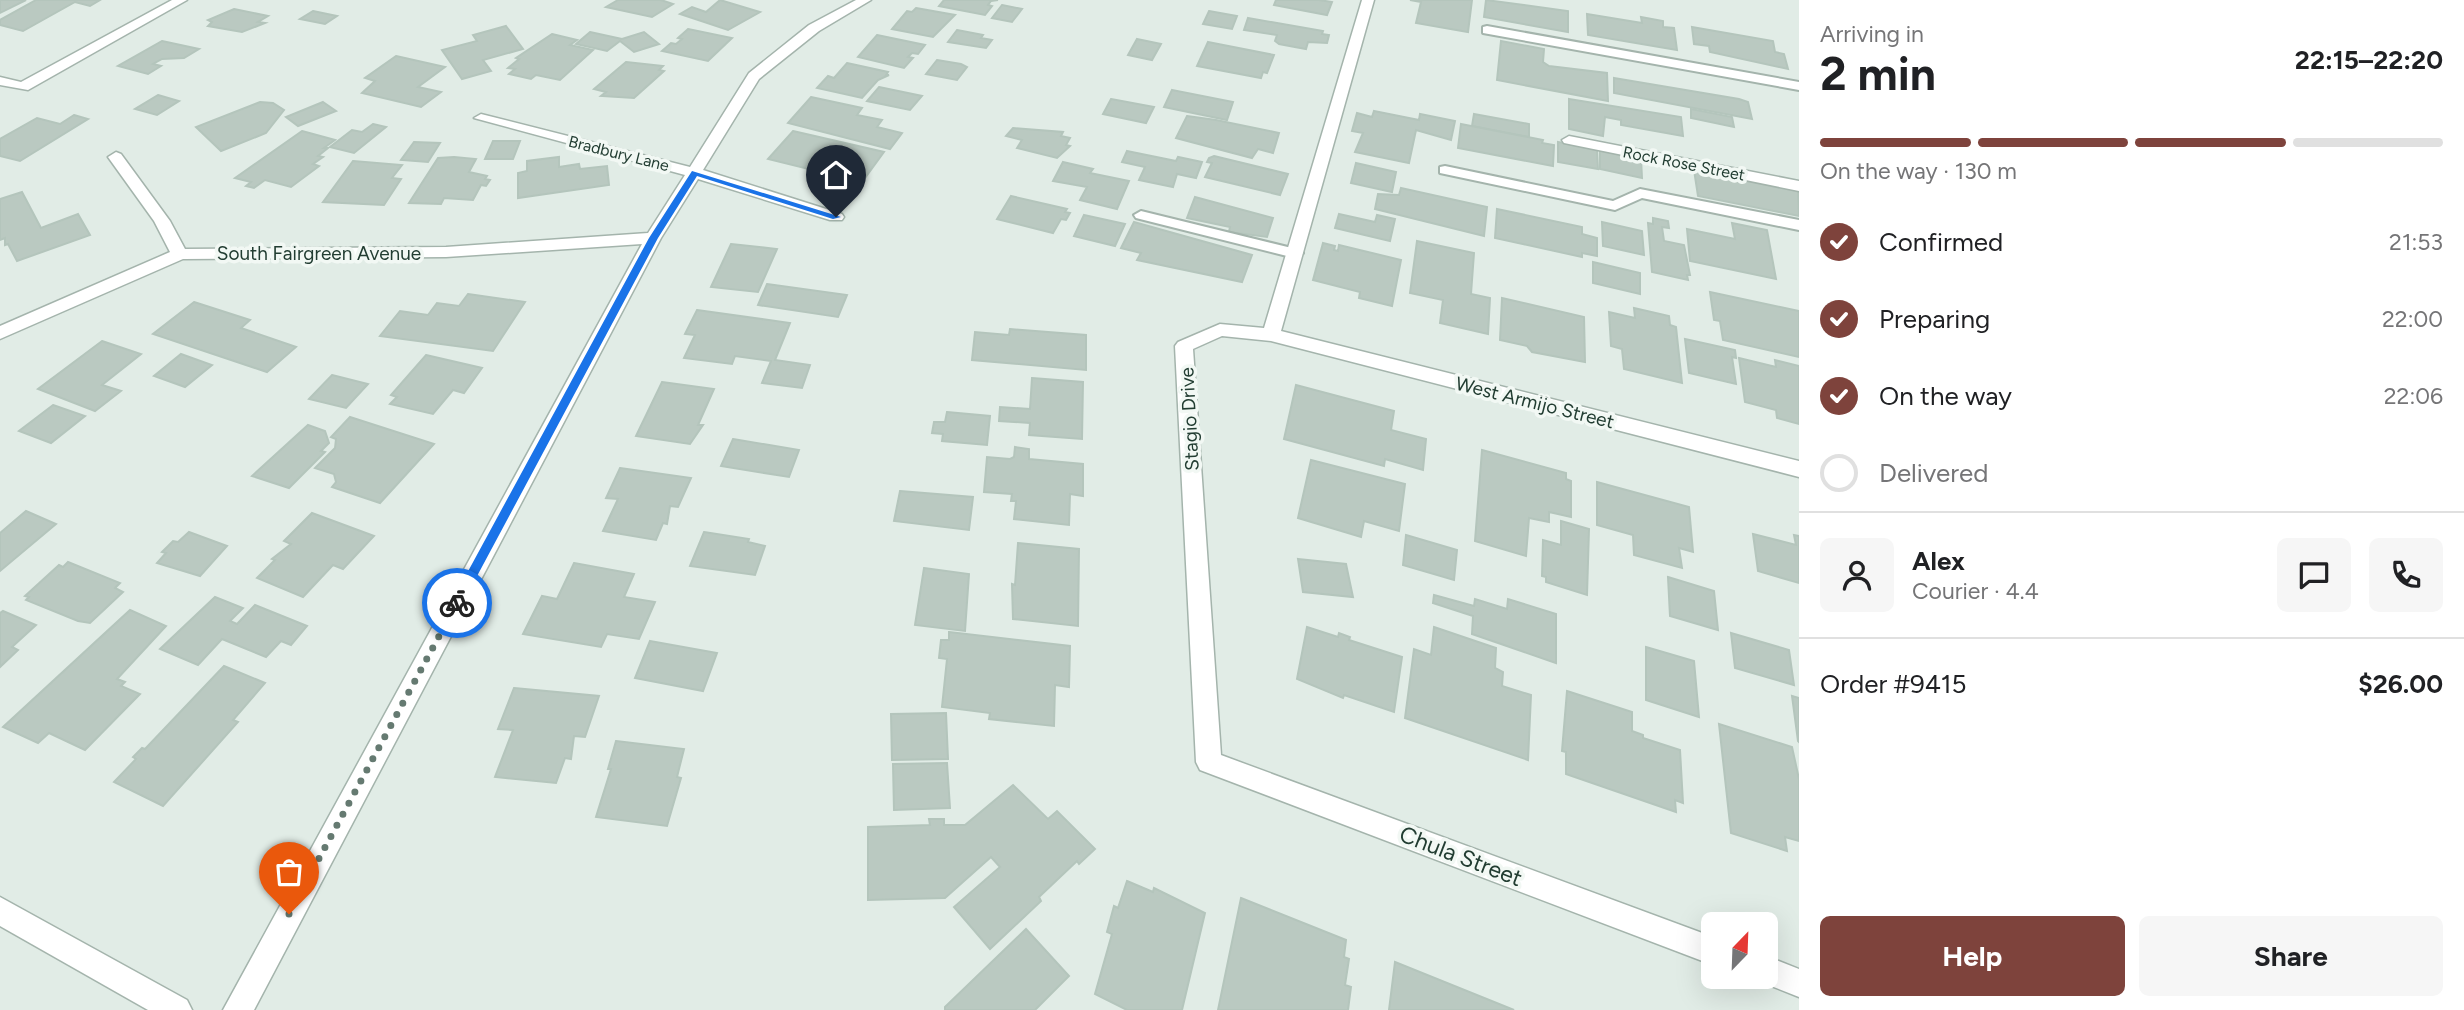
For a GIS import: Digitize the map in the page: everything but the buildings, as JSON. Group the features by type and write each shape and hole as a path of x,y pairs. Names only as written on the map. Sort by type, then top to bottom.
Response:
{"street":[{"path":"0,81 23,86 181,0"},
{"path":"237,1010 653,238 754,76 814,28 866,0"},
{"path":"1271,335 1368,0"},
{"name":"Bradbury Lane","path":"481,118 695,173 836,217"},
{"name":"Rock Rose Street","path":"1569,140 1799,186"},
{"path":"116,158 162,221 180,254"},
{"name":"South Fairgreen Avenue","path":"0,333 180,254 446,252 653,238"},
{"name":"Stagio Drive","path":"1209,762 1184,346 1220,330 1271,335"},
{"name":"West Armijo Street","path":"1271,335 1799,469"},
{"name":"Chula Street","path":"1209,762 1701,946"},
{"path":"0,911 177,1010"},
{"path":"1778,975 1799,983"}],"lane":[{"path":"1487,30 1799,86"},
{"path":"1446,170 1615,206 1640,193 1799,225"},
{"path":"1141,215 1295,253"}],"way so far":[{"path":"289,914 457,603"}],"route":[{"path":"457,603 653,238 695,173 836,217"}]}
